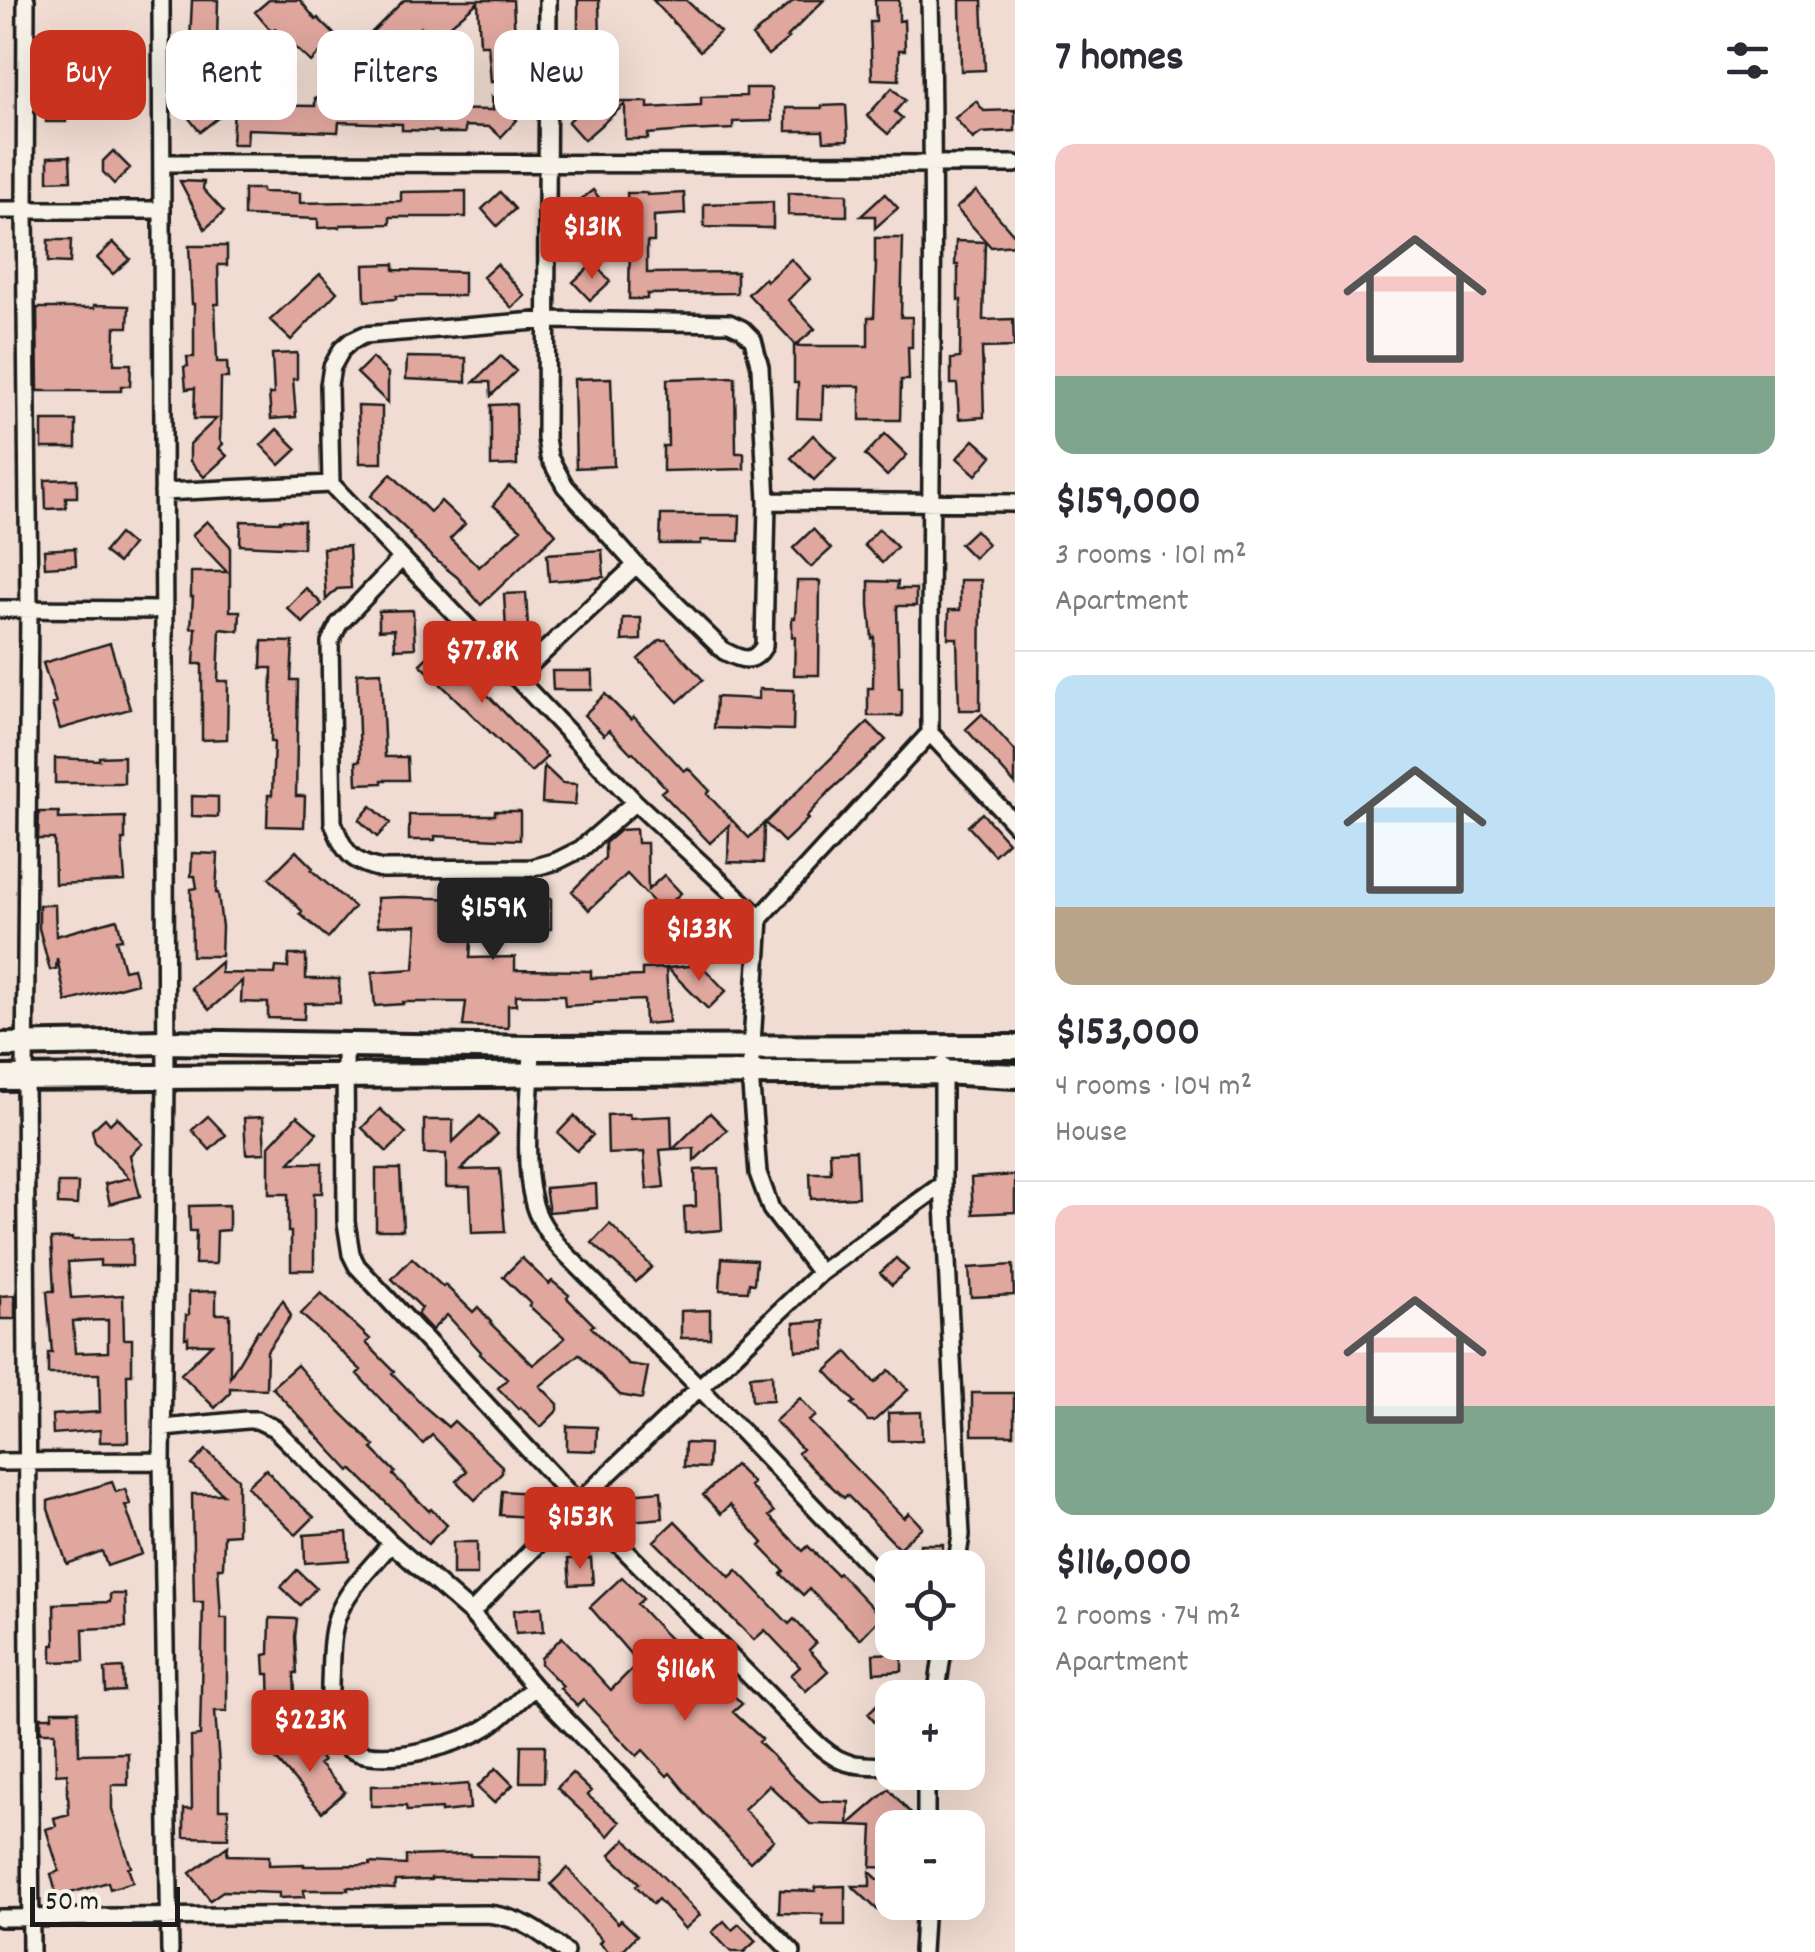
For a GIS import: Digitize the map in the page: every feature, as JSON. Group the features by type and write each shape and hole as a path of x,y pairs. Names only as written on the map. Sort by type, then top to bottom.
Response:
{"street":[{"path":"26,0 29,609 25,1079 32,1952"},
{"path":"161,0 166,1078 162,1461 170,1952"},
{"path":"548,0 548,320 546,438 550,457 566,486 636,565 724,651 740,660 750,660 764,646 767,501 760,367 753,340 729,323 548,320 364,335 351,341 332,367 330,484 635,802 760,918"},
{"path":"820,1273 779,1221 758,1174 750,1049 760,918 930,733 934,164 930,0"},
{"path":"162,164 1015,164"},
{"path":"0,210 162,210"},
{"path":"163,492 330,484"},
{"path":"767,501 1015,503"},
{"path":"401,559 338,624 330,642 333,822 350,856 364,865 382,869 532,868 581,849 635,802"},
{"path":"516,678 636,565"},
{"path":"0,609 164,610"},
{"path":"930,733 1015,824"},
{"path":"0,1045 165,1042 532,1048 1015,1047"},
{"path":"346,1045 346,1222 357,1266 578,1503 827,1754 848,1764 875,1765"},
{"path":"945,1046 942,1184 959,1550"},
{"path":"532,1048 529,1174 542,1226 875,1571"},
{"path":"0,1078 942,1072 1015,1076"},
{"path":"471,1614 578,1503 820,1273 942,1184"},
{"path":"164,1428 246,1420 274,1428 391,1543 471,1614 534,1687 792,1952"},
{"path":"0,1462 162,1461"},
{"path":"391,1543 346,1598 337,1618 330,1693 332,1724 340,1741 352,1750 372,1755 401,1754 451,1744 491,1725 534,1687"},
{"path":"0,1918 505,1916 543,1932 564,1952"},
{"path":"922,1952 923,1920"}],"building":[{"path":"192,0 218,0 217,30 191,30"},
{"path":"269,0 300,0 330,30 317,30 317,56 311,62 297,49 297,30 270,30 255,12"},
{"path":"404,0 513,0 515,30 494,30 494,82 491,82 488,45 480,45 478,2 445,30 374,30"},
{"path":"578,0 599,0 600,30 578,30"},
{"path":"653,0 686,0 720,32 700,51"},
{"path":"794,0 824,0 768,55 752,36"},
{"path":"875,0 899,0 905,50 899,50 899,80 872,79 870,22 876,22"},
{"path":"960,0 982,0 985,70 961,71"},
{"path":"746,88 771,88 772,121 733,122 733,129 625,139 625,104 619,109 619,102 648,102 648,108 701,105 701,97 746,96"},
{"path":"892,88 905,100 895,112 902,118 888,134 867,116"},
{"path":"492,97 494,120 517,120 501,137 490,127 465,126 465,133 439,133 402,130 402,124 339,122 338,132 248,129 247,144 232,144 233,120 297,120 297,106 315,106 315,98 317,120 474,120 474,110 493,110"},
{"path":"976,101 984,111 1015,110 1015,131 981,133 973,139 955,118"},
{"path":"846,105 848,140 824,141 823,131 786,131 786,108"},
{"path":"190,120 215,120 200,132"},
{"path":"570,120 607,120 584,140"},
{"path":"113,151 130,168 114,184 103,172 103,161"},
{"path":"70,156 71,180 48,181 48,157"},
{"path":"180,181 204,182 203,189 224,212 205,229"},
{"path":"244,189 300,193 300,203 401,201 401,192 466,191 466,217 390,217 390,224 318,228 318,219 244,216"},
{"path":"593,190 608,209 590,222 579,201"},
{"path":"976,191 1015,236 1015,245 991,247 956,208"},
{"path":"500,192 515,209 497,226 482,209"},
{"path":"627,193 684,193 685,214 654,216 654,242 647,242 647,273 737,272 737,293 647,294 647,299 629,299"},
{"path":"788,193 847,194 847,216 788,215"},
{"path":"885,194 898,208 875,228 875,216 861,216"},
{"path":"773,202 773,228 704,227 704,204"},
{"path":"875,238 903,238 901,317 912,317 912,347 908,347 909,380 901,380 900,420 860,420 860,386 823,386 822,419 797,418 794,346 868,346 868,317 874,317"},
{"path":"48,240 71,240 70,263 48,262"},
{"path":"956,241 985,242 983,320 1013,319 1014,347 982,348 984,417 959,419 957,384 951,384 951,359 960,358"},
{"path":"113,242 130,259 113,274 97,258"},
{"path":"189,246 227,246 227,265 218,265 219,304 215,304 217,362 227,362 228,378 221,378 223,444 219,448 227,456 204,477 190,461 190,444 216,419 194,419 195,388 186,389 184,367 188,366 187,357 194,357"},
{"path":"791,259 810,279 788,300 815,329 796,345 748,294"},
{"path":"594,263 610,282 590,300 573,282"},
{"path":"394,264 394,270 464,272 464,296 396,296 365,301 364,265"},
{"path":"497,264 525,296 512,308 483,277"},
{"path":"320,274 337,292 291,340 270,320"},
{"path":"129,306 128,327 115,327 114,364 131,364 130,386 121,386 121,391 38,391 37,308"},
{"path":"297,353 297,379 293,379 296,417 271,419 272,354"},
{"path":"501,356 516,371 491,396 490,382 474,382"},
{"path":"407,357 466,358 466,382 406,379"},
{"path":"372,358 388,373 388,403 357,373"},
{"path":"735,377 736,453 744,453 744,469 663,471 663,446 668,446 667,379"},
{"path":"611,378 614,466 576,468 574,379"},
{"path":"516,404 517,465 491,466 491,405"},
{"path":"358,406 382,407 382,463 360,463"},
{"path":"42,421 76,421 76,448 42,448"},
{"path":"277,429 297,449 280,465 261,445"},
{"path":"885,434 907,455 887,476 865,455"},
{"path":"813,435 836,458 814,480 791,458"},
{"path":"974,440 992,456 976,475 957,458"},
{"path":"391,474 430,512 441,501 465,524 450,539 479,567 521,529 493,505 509,486 556,534 481,605 371,496"},
{"path":"77,479 77,497 66,497 66,508 46,509 45,480"},
{"path":"661,515 740,515 739,541 660,544"},
{"path":"207,521 230,546 230,611 240,611 239,631 220,629 218,681 228,681 227,739 202,740 202,664 194,664 196,628 191,628 191,572 227,572 192,535"},
{"path":"241,521 304,521 303,548 240,545"},
{"path":"813,529 831,549 811,567 793,548"},
{"path":"879,529 897,547 882,563 864,545"},
{"path":"975,530 988,544 974,558 960,544"},
{"path":"119,534 132,545 118,563 104,552"},
{"path":"349,546 351,588 337,589 326,600 323,548"},
{"path":"75,548 76,565 45,567 44,550"},
{"path":"602,550 604,577 549,581 547,554"},
{"path":"960,580 981,580 980,710 959,710 957,638 948,638 949,610 960,610"},
{"path":"797,581 820,581 819,675 794,675 792,618"},
{"path":"869,581 898,582 897,589 916,589 916,606 897,606 902,716 868,716 874,637"},
{"path":"306,588 322,604 303,623 287,608"},
{"path":"526,593 528,628 506,630 504,594"},
{"path":"413,610 415,648 395,649 394,629 379,630 379,611"},
{"path":"623,618 641,618 641,640 622,641"},
{"path":"660,640 666,640 703,680 678,702 638,659"},
{"path":"262,641 293,642 291,680 298,680 296,796 305,796 304,827 267,826 274,742 272,668 261,668"},
{"path":"110,643 130,709 60,729 43,663"},
{"path":"450,644 461,655 455,661 547,757 531,772 420,664 439,646 444,650"},
{"path":"552,671 592,671 592,690 553,690"},
{"path":"381,672 385,757 407,757 408,780 357,784 357,673"},
{"path":"759,689 794,690 793,730 714,728 716,697 759,699"},
{"path":"605,694 631,720 634,717 684,771 688,768 749,838 764,823 763,863 728,862 729,825 710,843 661,792 666,788 633,752 609,730 604,735 584,715"},
{"path":"982,714 1015,751 1015,784 966,729"},
{"path":"868,722 886,740 831,790 784,842 765,823"},
{"path":"124,756 124,783 55,783 55,758 99,760"},
{"path":"544,766 562,783 577,784 575,805 542,803"},
{"path":"192,796 218,797 218,817 192,816"},
{"path":"371,806 390,823 377,837 359,820"},
{"path":"495,811 520,811 520,840 435,836 435,840 409,840 409,815 495,815"},
{"path":"39,812 59,812 59,819 125,817 125,881 55,884 54,839 38,839"},
{"path":"982,813 1008,842 994,855 968,826"},
{"path":"636,829 637,843 647,843 648,890 664,875 681,893 662,911 627,874 589,910 572,891 605,858 605,843 620,830"},
{"path":"296,851 311,870 354,907 328,938 300,914 302,911 269,878"},
{"path":"192,853 218,854 216,893 222,927 221,956 192,956 191,889 197,888 195,876 191,876"},
{"path":"377,898 551,898 551,929 529,929 529,925 472,927 470,958 515,957 515,970 591,971 591,978 642,976 642,969 666,968 669,1022 645,1024 644,1000 565,1006 564,995 516,995 516,1005 508,1005 508,1028 463,1026 466,1002 375,1006 372,972 414,969 417,925 378,926"},
{"path":"39,905 55,905 56,936 117,919 122,939 116,940 124,970 133,968 137,983 66,1002 57,958 56,969 50,970 39,928"},
{"path":"694,921 710,921 710,930 720,930 721,951 695,952"},
{"path":"289,955 306,955 306,979 339,979 340,1003 305,1003 304,1019 268,1018 268,1003 241,1002 242,981 209,1010 191,988 221,962 221,973 275,974 276,967 288,968"},
{"path":"701,965 726,991 708,1009 667,968"},
{"path":"380,1109 406,1133 387,1152 362,1128"},
{"path":"710,1113 727,1130 694,1161 694,1148 673,1149"},
{"path":"629,1114 630,1118 671,1116 672,1149 660,1150 664,1187 647,1189 644,1152 608,1154 607,1115"},
{"path":"208,1116 226,1135 210,1150 192,1130"},
{"path":"297,1116 317,1133 290,1163 322,1163 322,1193 314,1193 314,1270 291,1270 288,1194 269,1194 269,1146"},
{"path":"480,1116 498,1134 461,1170 500,1169 505,1232 472,1233 470,1187 446,1187 446,1154 424,1154 424,1120 453,1120 453,1142"},
{"path":"574,1116 593,1135 577,1151 558,1133"},
{"path":"117,1117 142,1144 130,1155 140,1196 110,1204 105,1184 129,1178 95,1142 92,1130 105,1118 110,1124"},
{"path":"263,1117 265,1153 246,1154 244,1118"},
{"path":"856,1150 858,1197 811,1199 810,1173 831,1173 830,1151"},
{"path":"376,1169 400,1169 403,1230 376,1230"},
{"path":"719,1169 722,1230 685,1233 684,1207 696,1206 695,1170"},
{"path":"1015,1175 1015,1212 973,1214 971,1178"},
{"path":"58,1183 78,1183 77,1205 58,1204"},
{"path":"596,1184 597,1208 549,1212 545,1188"},
{"path":"229,1205 229,1230 217,1231 216,1264 195,1264 196,1231 190,1231 189,1206"},
{"path":"610,1224 652,1267 636,1282 592,1243"},
{"path":"51,1239 132,1239 132,1266 100,1266 100,1260 68,1262 71,1298 123,1295 124,1339 132,1339 132,1374 127,1374 128,1442 100,1442 100,1430 53,1434 52,1415 100,1412 99,1374 48,1374 48,1353 52,1353 47,1291 54,1291","holes":["108,1320 108,1352 75,1353 73,1321"]},
{"path":"412,1258 473,1312 478,1307 533,1365 565,1338 503,1277 522,1258 549,1284 552,1281 569,1295 567,1298 594,1325 591,1327 628,1364 648,1367 642,1399 620,1395 579,1354 540,1386 558,1404 558,1410 541,1427 498,1388 507,1379 447,1315 432,1330 417,1314 422,1308 392,1279"},
{"path":"722,1258 756,1260 754,1284 749,1283 748,1291 720,1290"},
{"path":"896,1258 908,1270 892,1285 880,1273"},
{"path":"1013,1265 1014,1295 971,1297 969,1268"},
{"path":"216,1291 216,1314 230,1314 230,1377 258,1330 283,1300 291,1316 267,1351 266,1389 230,1388 215,1408 181,1374 212,1344 188,1344 188,1337 185,1338 189,1292"},
{"path":"321,1293 370,1339 366,1343 426,1408 448,1427 454,1421 502,1466 502,1473 475,1500 456,1481 467,1471 432,1435 423,1444 357,1374 361,1370 301,1314"},
{"path":"15,1295 15,1319 0,1319 0,1296"},
{"path":"710,1310 710,1338 681,1338 681,1311"},
{"path":"824,1321 825,1349 796,1351 794,1323"},
{"path":"847,1352 875,1383 889,1370 908,1390 874,1421 868,1421 826,1371"},
{"path":"297,1365 375,1446 372,1449 395,1472 393,1475 447,1525 428,1544 350,1471 272,1387"},
{"path":"772,1374 773,1400 752,1401 750,1376"},
{"path":"972,1393 1014,1393 1014,1435 972,1435"},
{"path":"800,1398 816,1416 809,1421 904,1518 909,1513 922,1527 899,1548 847,1495 844,1498 815,1471 798,1453 802,1449 775,1421"},
{"path":"921,1412 922,1440 889,1441 888,1413"},
{"path":"567,1426 597,1427 596,1451 567,1450"},
{"path":"685,1443 709,1444 708,1468 684,1467"},
{"path":"206,1450 238,1479 238,1534 224,1535 223,1568 218,1568 221,1618 227,1618 227,1711 215,1711 219,1809 228,1809 228,1838 184,1837 184,1809 192,1809 191,1737 200,1736 203,1602 194,1602 192,1494 223,1494 192,1465"},
{"path":"735,1465 774,1512 769,1516 803,1551 808,1546 839,1573 875,1611 875,1623 860,1639 809,1589 803,1595 781,1574 784,1571 730,1505 721,1514 703,1495"},
{"path":"266,1469 314,1517 296,1535 247,1486"},
{"path":"112,1482 116,1492 125,1489 130,1504 125,1505 142,1554 107,1566 102,1551 67,1564 48,1501"},
{"path":"502,1491 531,1493 530,1517 500,1515"},
{"path":"661,1491 663,1518 630,1521 628,1494"},
{"path":"675,1521 730,1577 737,1570 789,1624 794,1619 816,1643 809,1650 828,1671 806,1691 791,1675 800,1667 765,1630 754,1640 654,1541"},
{"path":"347,1532 349,1560 305,1563 304,1535"},
{"path":"453,1542 477,1542 477,1575 453,1575"},
{"path":"920,1544 943,1544 943,1550 920,1550"},
{"path":"591,1558 593,1584 570,1585 568,1559"},
{"path":"297,1570 316,1588 300,1605 281,1587"},
{"path":"622,1577 643,1599 637,1604 692,1661 700,1654 719,1673 716,1677 742,1704 733,1712 796,1780 820,1801 849,1802 848,1825 810,1824 769,1785 744,1809 774,1840 750,1862 670,1773 667,1776 643,1750 637,1756 583,1700 577,1706 560,1688 563,1686 541,1664 541,1658 562,1637 611,1690 638,1663 590,1607"},
{"path":"110,1594 125,1594 126,1627 83,1629 84,1661 52,1662 54,1604 110,1602"},
{"path":"542,1607 544,1631 516,1633 514,1610"},
{"path":"270,1618 297,1619 296,1713 270,1714 269,1674 265,1674 264,1655 269,1654"},
{"path":"873,1654 875,1660 902,1660 902,1671 874,1673"},
{"path":"123,1668 124,1691 106,1692 105,1669"},
{"path":"52,1711 78,1711 79,1754 128,1753 128,1785 112,1785 112,1809 133,1882 110,1889 108,1882 57,1897 51,1874 59,1871 46,1829 56,1826 54,1818 69,1814 67,1773 56,1774 55,1732 41,1732 41,1717 52,1717"},
{"path":"307,1742 323,1761 319,1764 345,1792 322,1812 274,1757 290,1743 297,1750"},
{"path":"521,1745 545,1745 544,1782 520,1782"},
{"path":"496,1768 513,1785 494,1803 477,1787"},
{"path":"572,1773 591,1791 587,1795 620,1822 608,1836 557,1788"},
{"path":"468,1784 470,1809 407,1811 406,1806 371,1806 371,1786"},
{"path":"888,1790 908,1810 875,1810 875,1867 871,1867 873,1826 848,1825"},
{"path":"626,1839 700,1915 685,1929 658,1899 653,1904 636,1886 639,1883 610,1855"},
{"path":"228,1846 227,1855 269,1856 269,1865 406,1865 406,1856 470,1854 541,1857 541,1881 431,1878 395,1881 394,1889 304,1890 304,1897 223,1891 210,1900 190,1873"},
{"path":"567,1868 618,1923 621,1920 637,1935 621,1952 609,1952 599,1943 602,1940 551,1884"},
{"path":"870,1872 875,1877 875,1908 852,1886 870,1886"},
{"path":"845,1886 845,1925 823,1925 823,1914 779,1913 780,1890 815,1891 815,1887"},
{"path":"724,1921 732,1930 739,1924 756,1941 744,1952 731,1952 712,1932"}]}
